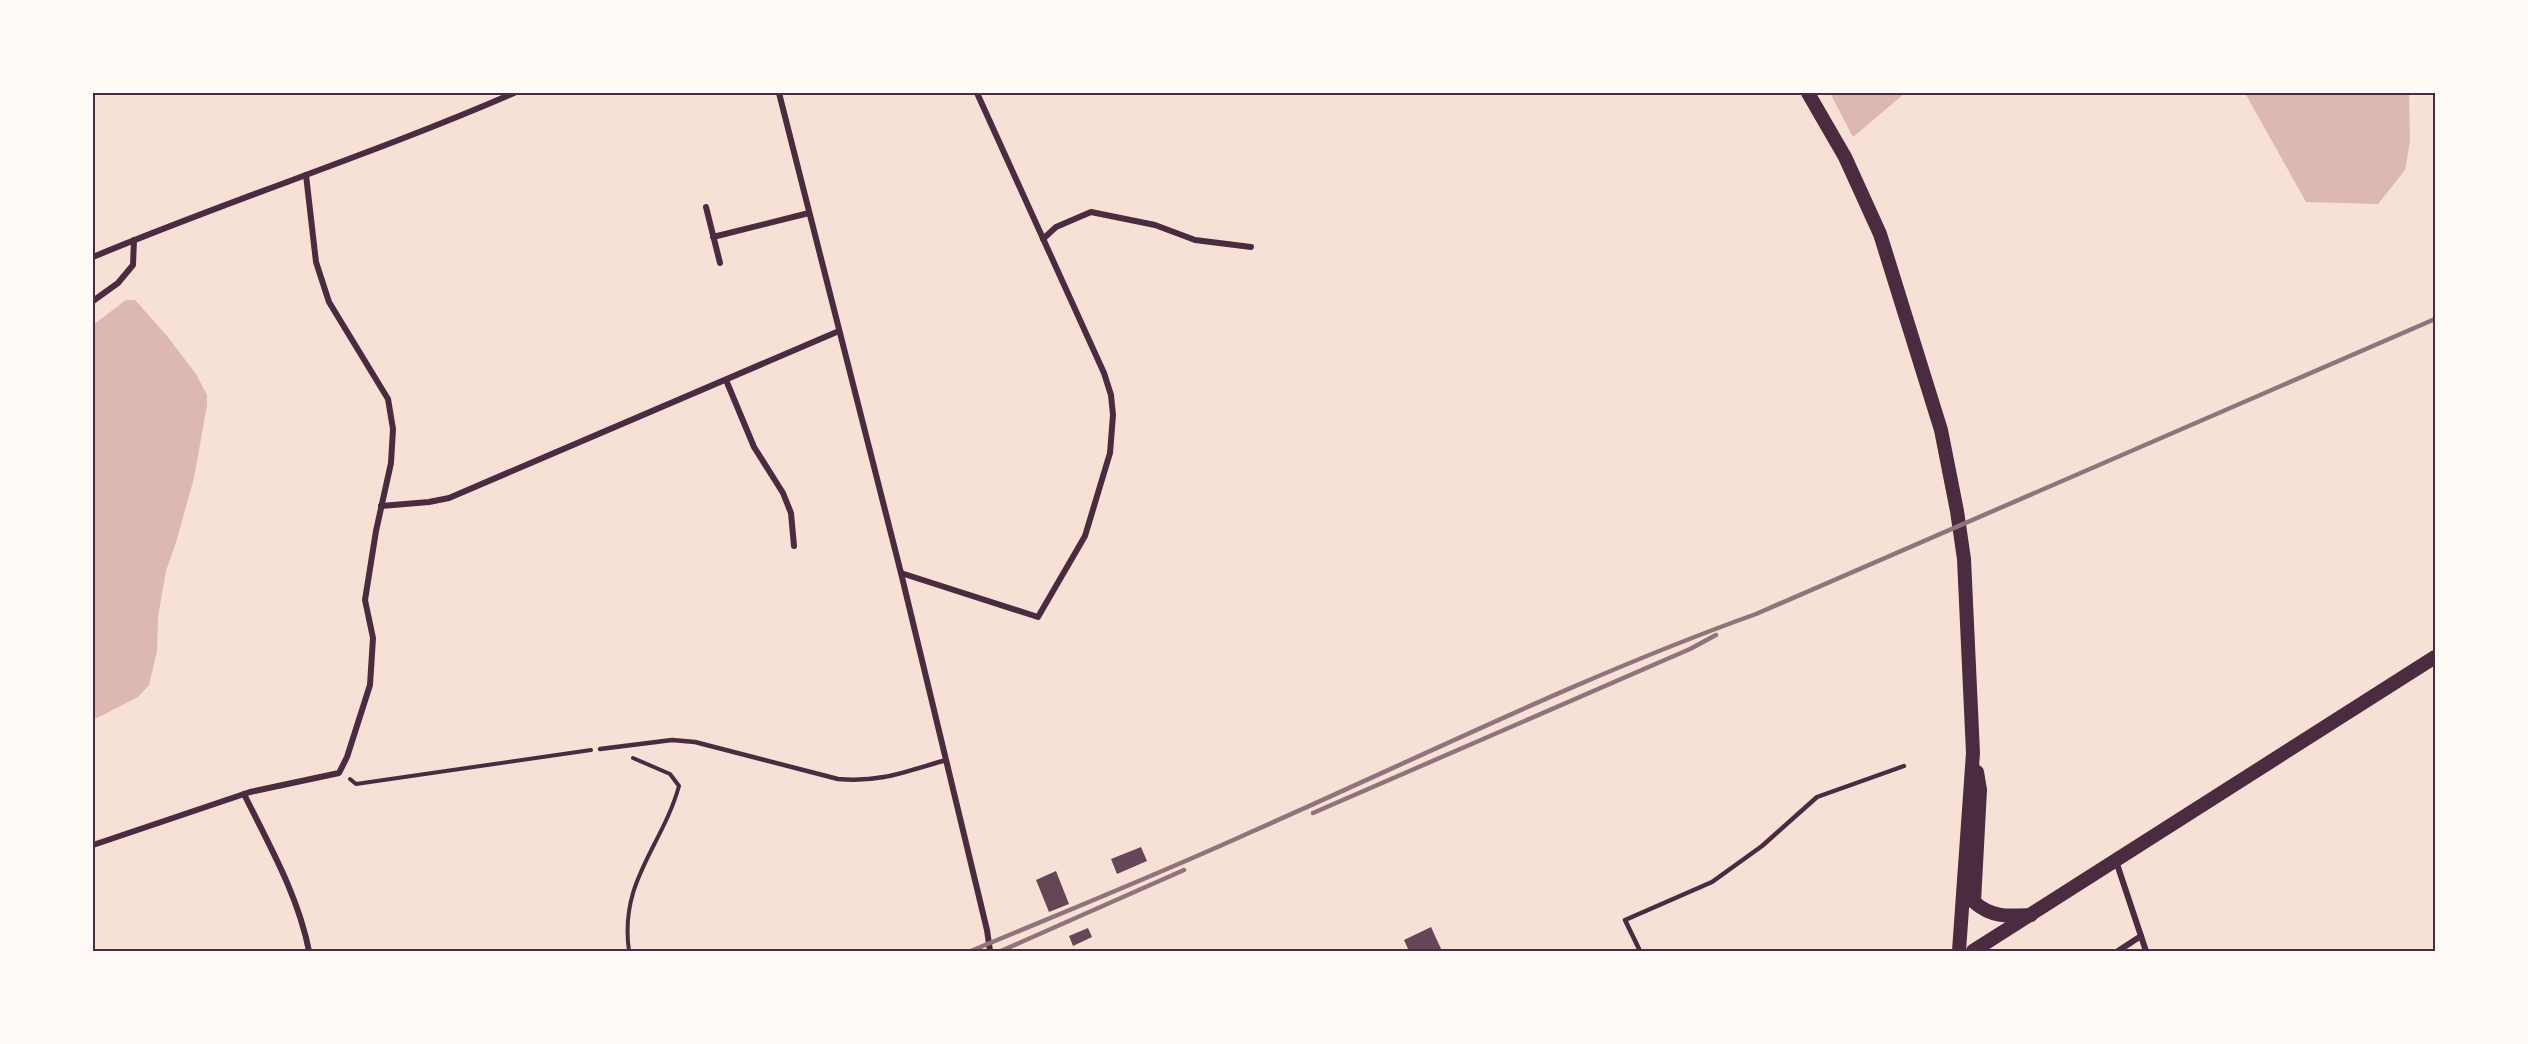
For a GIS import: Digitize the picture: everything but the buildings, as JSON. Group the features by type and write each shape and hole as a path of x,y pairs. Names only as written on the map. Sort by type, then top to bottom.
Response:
{"main road":[{"path":"1808,93 1845,157 1880,234 1941,430 1957,511 1964,558 1973,753 1959,951"},
{"path":"1973,951 2435,657"},
{"path":"1973,753 1980,790 1974,902 1988,912 2001,916 2031,915"}],"street":[{"path":"93,257 514,93"},
{"path":"779,93 901,573 990,951"},
{"path":"901,573 1038,617 1085,536 1110,453 1113,423 1111,395 1104,373 977,93"},
{"path":"93,844 244,794 339,773 347,757 370,685 373,638 365,600 393,429 388,399 329,302 316,262 306,175"},
{"path":"706,207 720,263"},
{"path":"1043,239 1056,227 1091,212 1155,225 1195,240 1251,247"},
{"path":"714,237 809,213"},
{"path":"93,301 118,283 134,265 134,240"},
{"path":"381,506 449,498 839,331"},
{"path":"726,380 754,447 783,493 791,513 794,546"},
{"path":"244,794 289,886 304,924 309,951"},
{"path":"2116,861 2146,951"},
{"path":"2118,951 2141,936"}],"lane":[{"path":"600,749 672,740 695,742 838,779 861,781 881,779 946,760"},
{"path":"1640,951 1625,920 1712,882 1762,846 1817,796 1904,766"}],"path":[{"path":"339,773 356,784 600,749"},
{"path":"629,951 627,910 634,885 674,804 678,786 670,774 632,758"}],"shaded area":[{"path":"1830,93 1905,93 1853,137"},
{"path":"2245,93 2409,93 2410,141 2405,170 2378,204 2306,202"},
{"path":"126,300 135,300 167,336 196,374 207,395 207,405 194,478 166,571 158,617 157,651 149,685 138,697 93,720 93,325"}],"railway":[{"path":"971,951 1216,848 1564,691 1756,614 2435,319"},
{"path":"1313,813 1690,649 1716,635"},
{"path":"1001,951 1184,870"}]}
